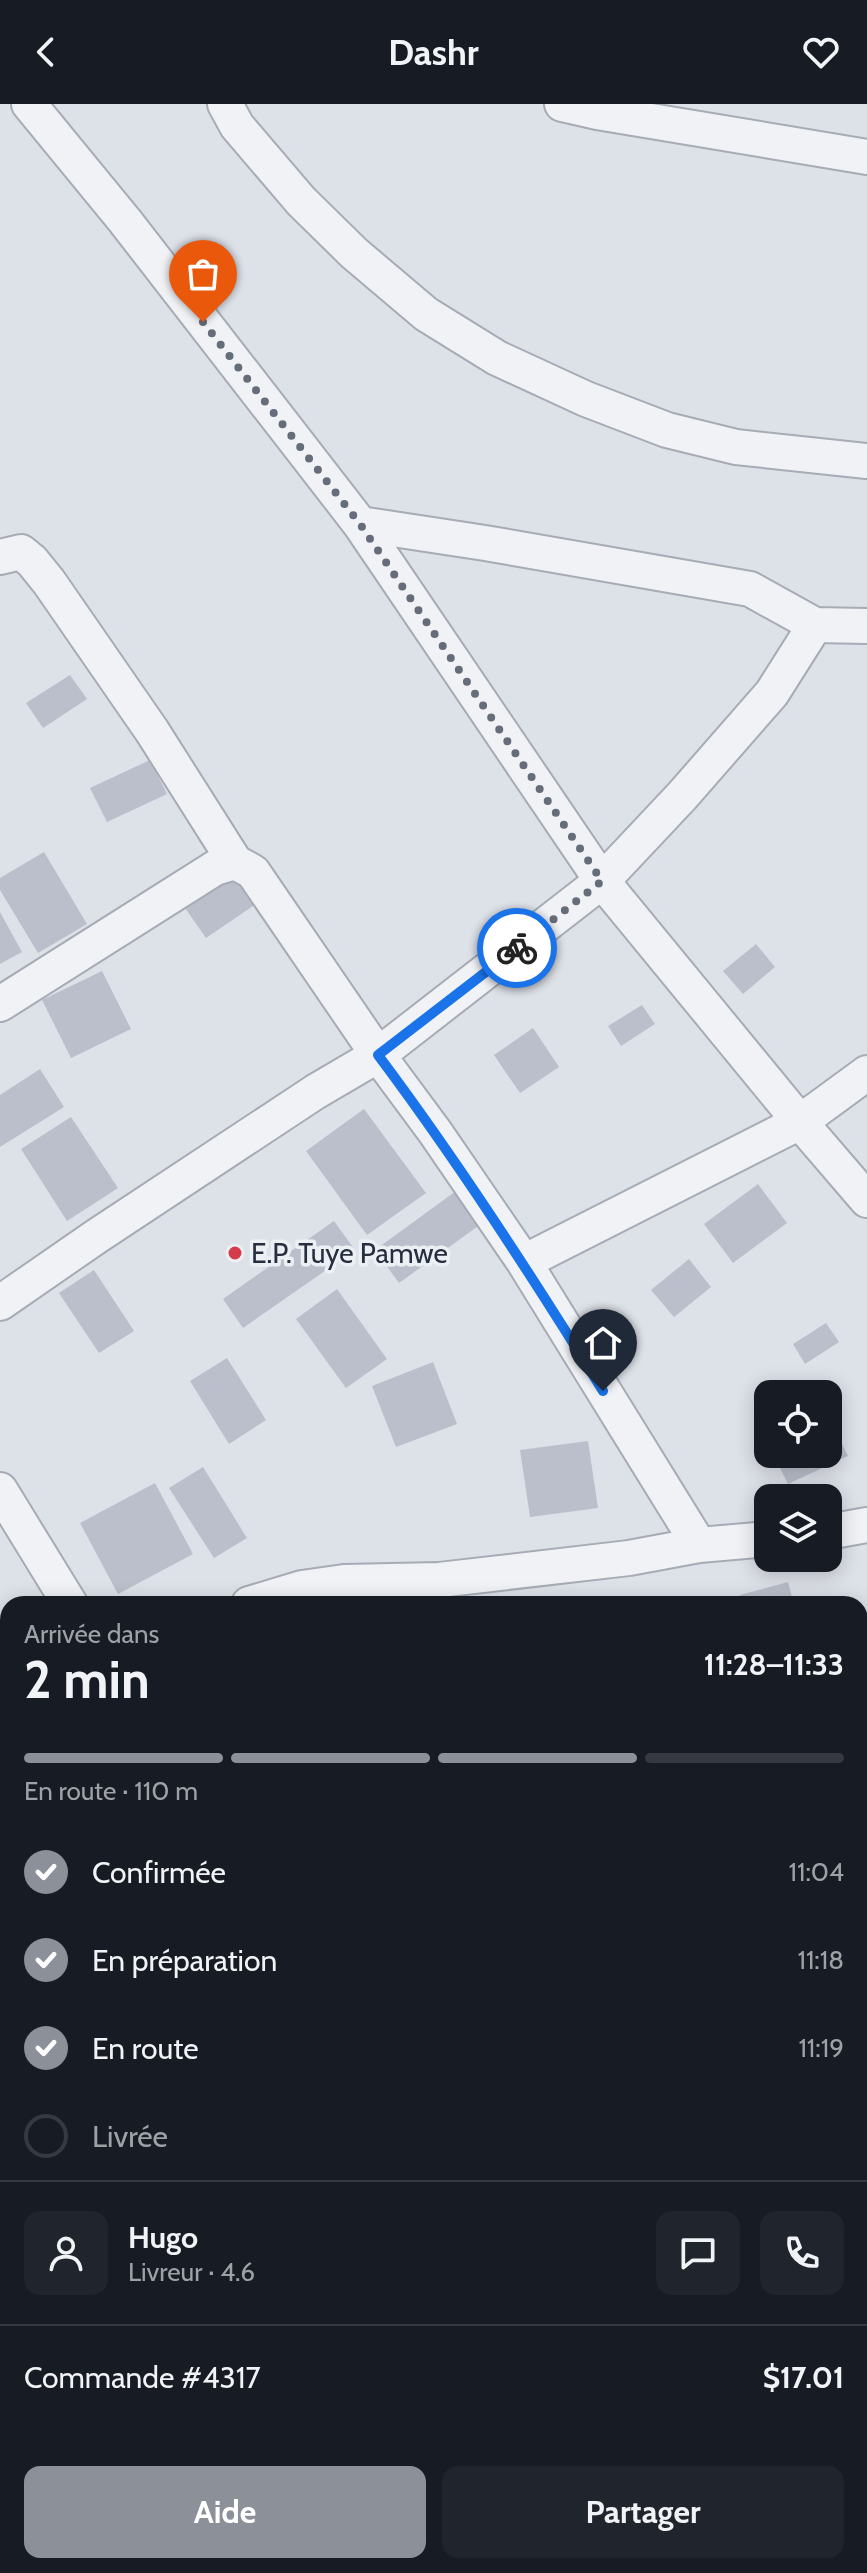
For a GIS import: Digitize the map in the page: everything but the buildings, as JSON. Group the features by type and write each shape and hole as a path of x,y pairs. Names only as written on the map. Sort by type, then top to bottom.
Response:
{"street":[{"path":"225,104 237,126 301,201 354,253 426,314 497,358 586,399 667,430 736,447 867,461"},
{"path":"562,104 867,157"},
{"path":"20,108 125,221 360,524 602,881 867,1200"},
{"path":"360,524 501,545 750,589 815,625 867,626"},
{"path":"0,557 21,552 49,582 152,731 235,862 253,872 524,1262 699,1545"},
{"path":"0,1303 315,1092 378,1055 602,881 772,693 815,625"},
{"path":"0,1004 215,868 235,862"},
{"path":"524,1262 800,1122 867,1073"},
{"path":"0,1490 65,1596"},
{"path":"842,1529 867,1525"},
{"path":"276,1596 302,1588 392,1579 439,1580 754,1540"}],"way so far":[{"path":"203,322 360,524 602,881 517,948"}],"place":[{"name":"E.P. Tuye Pamwe","path":"235,1253"}],"route":[{"path":"517,948 378,1055 524,1262 603,1391"}]}
